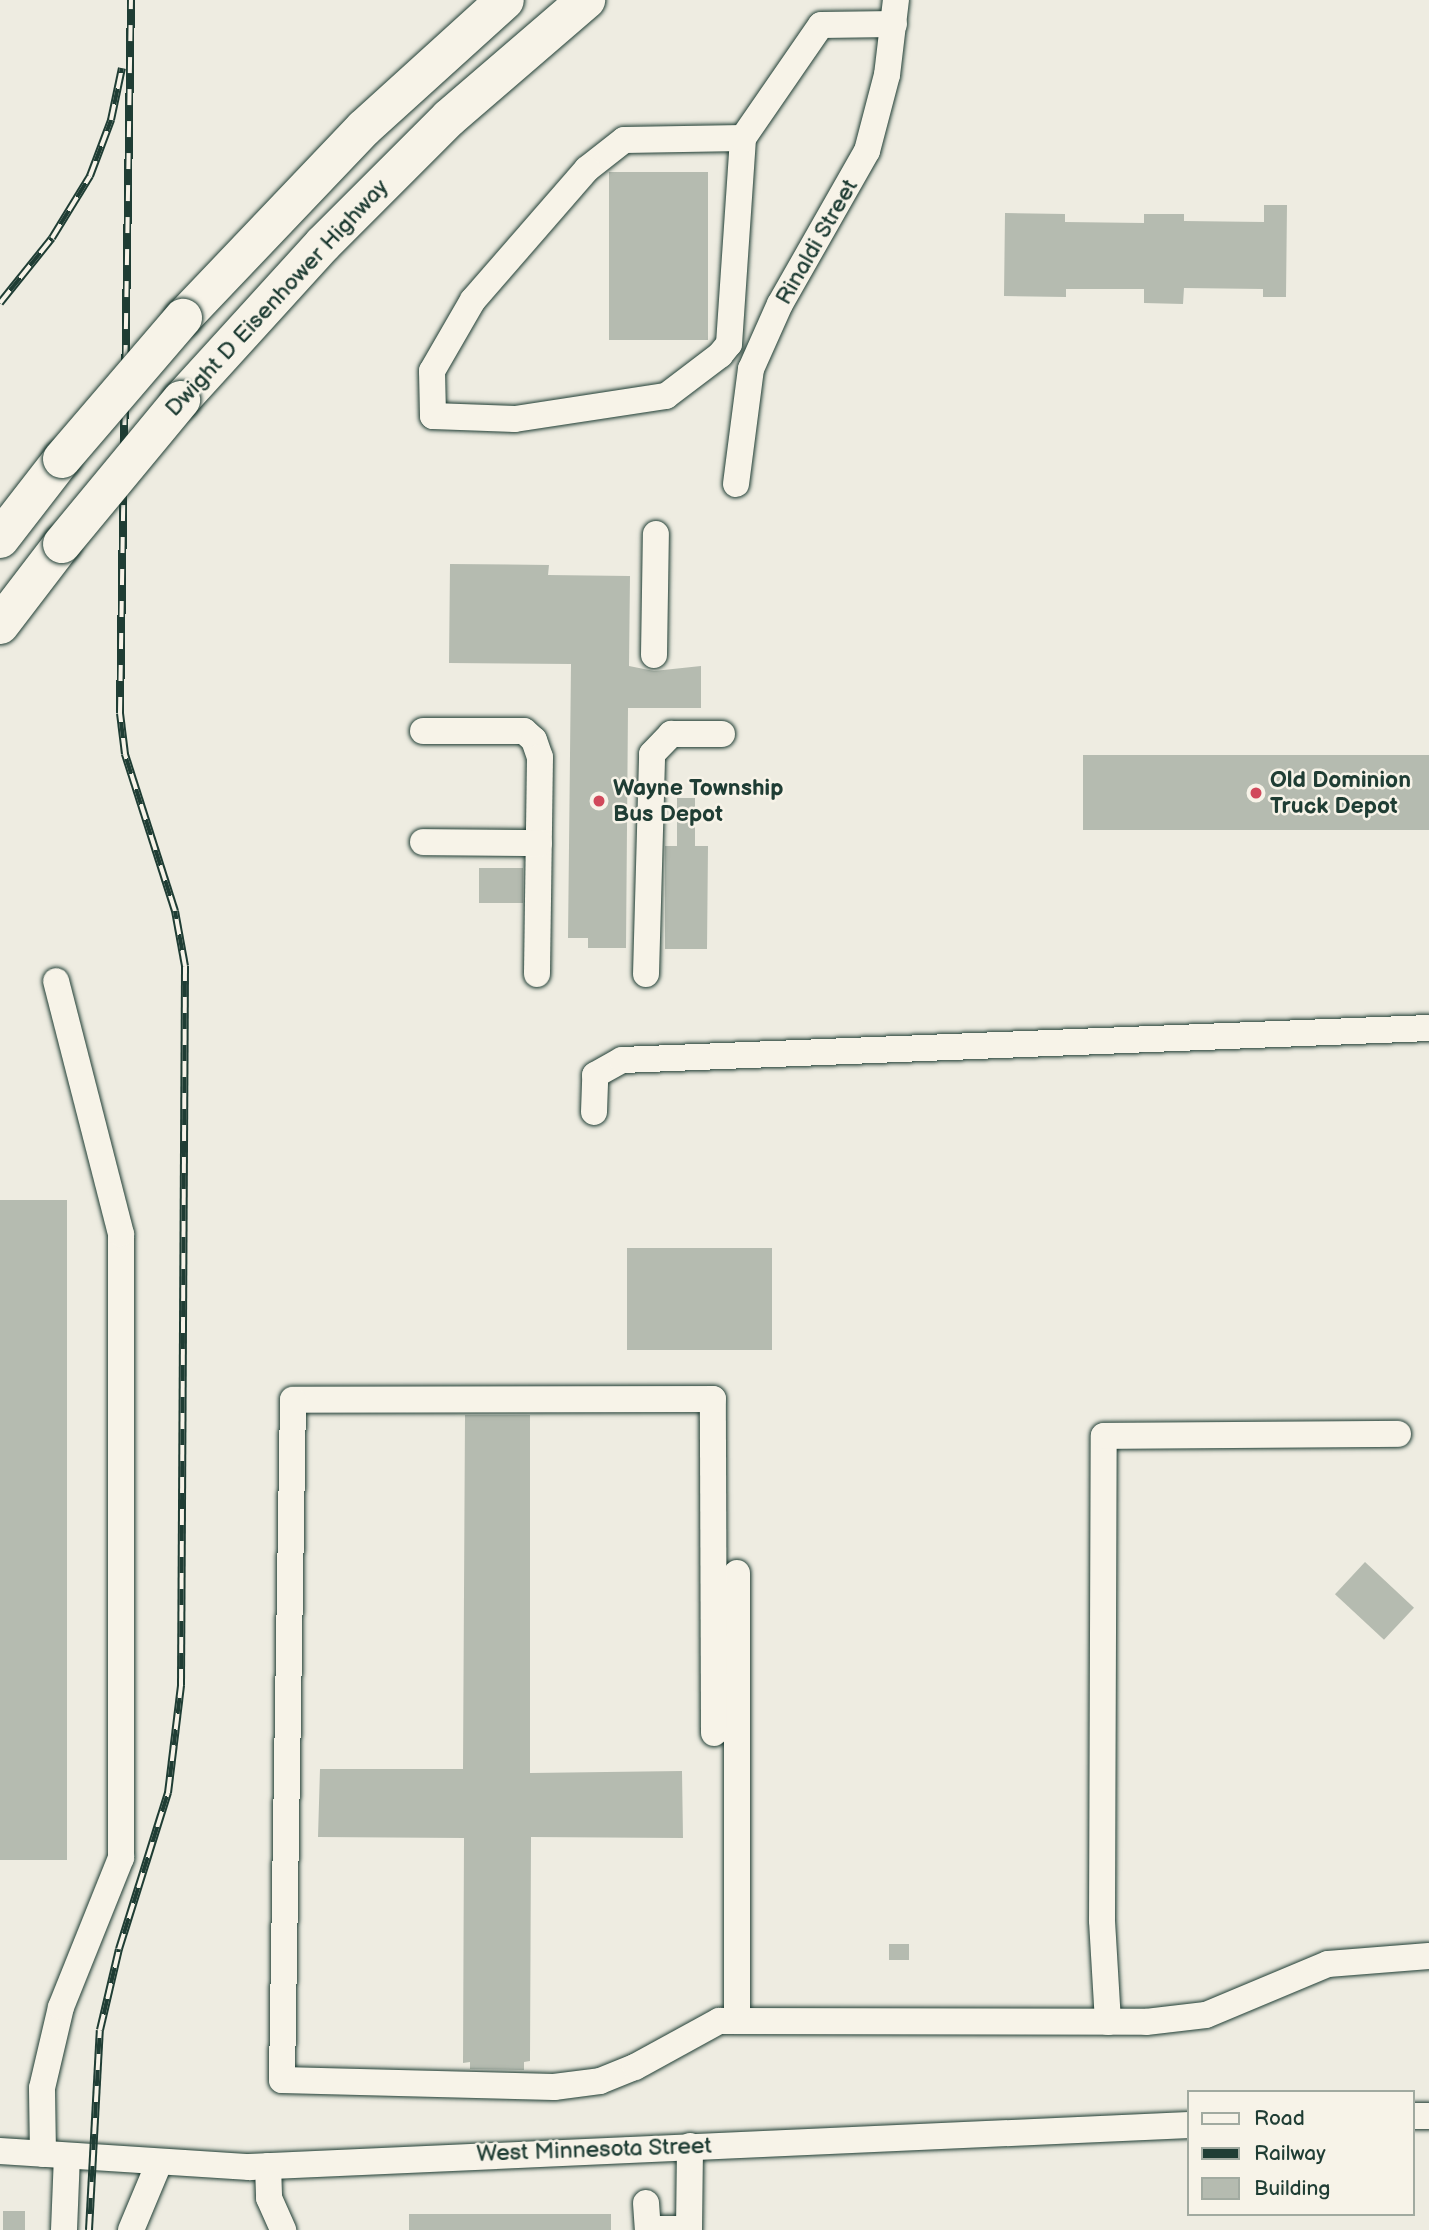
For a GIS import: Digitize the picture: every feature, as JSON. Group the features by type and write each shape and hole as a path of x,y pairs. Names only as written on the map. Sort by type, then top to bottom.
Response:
{"highway":[{"name":"Dwight D Eisenhower Highway","path":"0,625 62,544 181,400 392,174 581,4"},
{"path":"0,539 62,459 183,318 364,128 498,6"}],"street":[{"path":"743,138 624,140 587,169 473,300 432,371 433,416 515,419 666,396 729,344 743,138 821,24 895,12"},
{"name":"Rinaldi Street","path":"736,484 755,359 867,151 884,93 895,12"},
{"path":"729,344 755,359"},
{"path":"654,655 656,534"},
{"path":"423,732 524,732 534,740 540,757 537,974"},
{"path":"646,974 652,754 671,734 722,734"},
{"path":"423,842 539,844"},
{"path":"56,981 121,1234 121,1858 61,2007 42,2088 55,2155 64,2230"},
{"path":"594,1112 595,1075 622,1060 1429,1028"},
{"path":"714,1733 713,1399 293,1400 282,2080 554,2087 600,2081 719,2021 1108,2022 1206,2015 1328,1965 1429,1956"},
{"path":"1108,2022 1102,1920 1104,1436 1398,1434"},
{"path":"737,1573 737,2021"},
{"name":"West Minnesota Street","path":"0,2151 159,2163 268,2166 1188,2125"},
{"path":"646,2203 648,2230 689,2230 690,2146"},
{"path":"131,2230 159,2163"},
{"path":"268,2166 269,2198 283,2230"}],"building":[{"path":"609,172 708,172 708,340 609,340"},
{"path":"1264,205 1287,205 1286,297 1263,297 1263,289 1184,288 1183,304 1144,303 1144,289 1066,289 1066,297 1004,296 1005,213 1065,214 1065,222 1144,223 1144,214 1184,214 1184,221 1264,222"},
{"name":"Wayne Township Bus Depot","path":"450,564 549,565 548,575 630,576 629,666 654,671 701,666 701,708 628,708 626,948 588,948 588,938 568,938 571,664 449,663"},
{"name":"Old Dominion Truck Depot","path":"1083,755 1429,755 1429,830 1083,830"},
{"path":"677,798 695,798 695,846 708,846 707,949 665,949 665,846 677,846"},
{"path":"479,868 523,868 523,903 479,903"},
{"path":"0,1200 67,1200 67,1860 0,1860"},
{"path":"627,1248 772,1248 772,1350 627,1350"},
{"path":"465,1415 530,1415 530,1773 682,1771 683,1838 531,1837 530,2061 524,2062 524,2070 470,2069 470,2062 463,2063 464,1838 318,1837 320,1769 463,1769"},
{"path":"1365,1562 1414,1608 1384,1640 1335,1594"},
{"path":"889,1944 909,1944 909,1960 889,1960"},
{"path":"3,2211 25,2211 25,2230 3,2230"},
{"path":"409,2214 611,2214 611,2230 409,2230"}],"railway":[{"path":"89,2230 100,2030 119,1949 168,1793 181,1685 185,966 175,911 125,754 120,713 131,0"},
{"path":"0,303 52,238 90,176 111,120 122,68"}],"place":[{"name":"Old Dominion Truck Depot","path":"1256,793"},
{"name":"Wayne Township Bus Depot","path":"599,801"}]}
